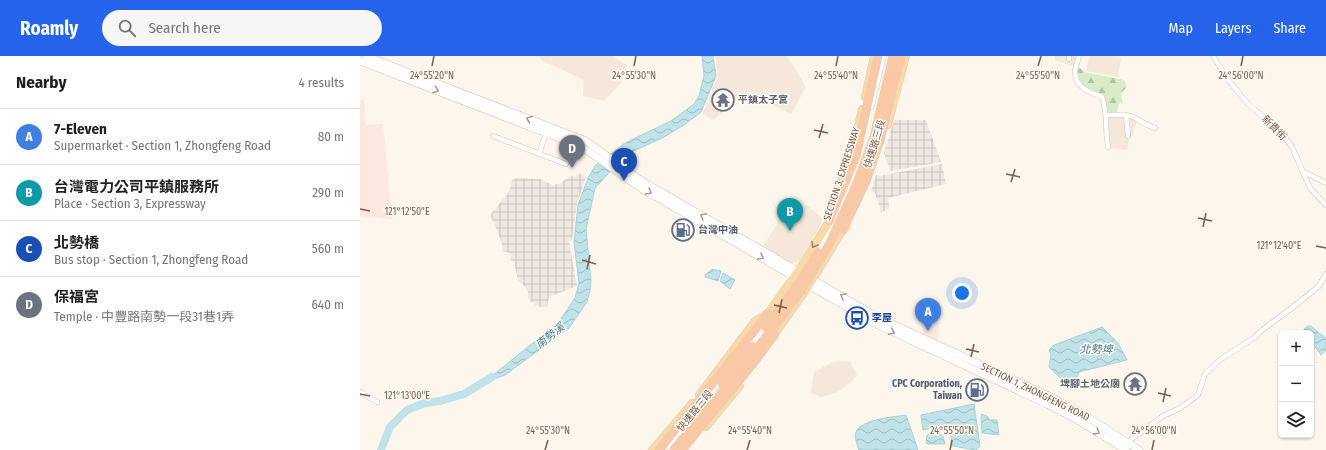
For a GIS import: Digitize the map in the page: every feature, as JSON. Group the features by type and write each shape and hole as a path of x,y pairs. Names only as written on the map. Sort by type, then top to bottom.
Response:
{"highway":[{"path":"829,220 856,156 878,56"},
{"path":"669,450 764,330 801,280 828,237 863,157 887,56"},
{"path":"674,450 736,376 782,316 801,290 830,243 857,183 874,137 893,56"},
{"path":"843,230 866,181 880,140 901,56"},
{"path":"659,450 768,313"},
{"path":"682,450 752,365 775,334"}],"main road":[{"name":"SECTION 3, EXPRESSWAY","path":"652,450 695,399 755,321 768,313 796,273 829,220 828,216 851,154 874,56"},
{"name":"SECTION 3, EXPRESSWAY","path":"686,450 712,415 757,365 771,345 775,334 809,286 843,230 849,224 867,187 880,152 897,76 906,56"},
{"path":"362,61 547,130 586,141 600,156 618,168 796,273"},
{"name":"SECTION 1, ZHONGFENG ROAD","path":"796,273 813,279 879,318 953,356"},
{"name":"SECTION 1, ZHONGFENG ROAD","path":"796,273 809,286 876,324 1053,398 1084,415 1124,448 1139,450"}],"street":[{"name":"快速路三段","path":"829,220 835,214 858,161 883,56"},
{"path":"870,72 879,72 897,76 897,56"},
{"path":"1079,56 1075,71 1077,82 1083,88 1102,97 1106,115 1105,132 1108,147"},
{"name":"新貴街","path":"1213,56 1229,81 1248,104 1280,131 1292,147 1310,188 1326,205"},
{"path":"1106,115 1126,115 1155,128"},
{"path":"1126,115 1128,136"},
{"path":"539,154 547,130"},
{"path":"493,136 566,164"},
{"path":"1304,172 1326,183"},
{"path":"1124,448 1163,416 1180,408 1198,395 1205,374 1220,360 1255,337 1293,308 1318,287 1326,274"},
{"name":"快速路三段","path":"664,450 702,405 760,328 768,313"},
{"path":"360,392 377,402"},
{"path":"695,399 712,415"},
{"name":"快速路三段","path":"678,450 712,415"}],"shaded area":[{"path":"539,56 612,56 627,65 621,83 604,101 583,96 584,80 541,60"},
{"path":"715,56 787,56 806,87 791,114 754,96 744,102 735,98 714,120 702,114 718,77"},
{"path":"1055,56 1077,56 1076,63 1072,66 1055,60"},
{"path":"1089,56 1110,56 1121,58 1118,77 1086,71"},
{"path":"364,100 366,125 383,124 392,219 360,216 360,101"},
{"path":"1107,117 1123,117 1137,121 1132,136 1129,140 1127,150 1109,148"},
{"path":"894,120 926,120 941,162 890,171 884,153"},
{"path":"942,164 946,184 888,198 889,209 881,212 875,193 871,191 876,175 879,176"},
{"path":"580,173 586,177 577,204 572,239 569,242 577,286 549,297 547,307 540,307 535,305 534,302 531,302 528,297 528,292 523,284 518,280 514,262 511,260 510,253 502,251 502,244 490,215 509,192 512,180 517,178 540,179 554,186 570,176 576,177"},
{"path":"795,195 823,219 800,261 791,264 762,248"},
{"path":"937,311 939,332 936,342 923,336 921,315"},
{"path":"850,361 857,375 852,381 838,392 821,397 811,393 814,372 833,362"}],"green space":[{"path":"1078,67 1084,72 1124,80 1127,87 1121,93 1123,104 1119,103 1117,112 1108,113 1105,96 1090,89 1082,83 1079,79"}],"water":[{"path":"702,56 713,56 716,76 701,112 684,125 664,137 627,154 595,188 586,229 591,280 587,302 569,328 505,375 483,383 558,323 575,298 579,283 574,242 578,205 588,178 595,166 625,143 671,121 694,104 699,96 704,76"},
{"path":"712,269 721,271 718,281 705,277 705,275"},
{"path":"723,273 735,280 730,289 720,281"},
{"path":"1311,326 1326,338 1326,350 1321,355 1314,345 1314,330 1304,329"},
{"name":"北勢埤","path":"1102,327 1118,343 1127,360 1079,372 1077,378 1060,378 1049,367 1051,354 1049,350 1054,345"},
{"path":"974,404 980,446 976,450 953,446 949,429 943,426 923,430 921,415"},
{"path":"981,414 987,416 990,420 997,420 999,435 982,433"},
{"path":"906,415 918,450 859,450 855,436 859,428 878,419"},
{"path":"938,433 943,436 945,444 927,444 927,435"}],"waterway":[{"name":"南勢溪","path":"381,450 390,427 407,410 425,403 440,401 464,394 492,377"}],"place":[{"name":"平鎮太子宮","path":"723,100"},
{"name":"保福宮","path":"572,168"},
{"name":"北勢橋","path":"624,181"},
{"name":"台灣中油","path":"683,230"},
{"name":"台灣電力公司平鎮服務所","path":"790,231"},
{"name":"李屋","path":"857,318"},
{"name":"7-Eleven","path":"928,331"},
{"name":"埤腳土地公廟","path":"1135,384"},
{"name":"CPC Corporation, Taiwan","path":"977,390"}]}
